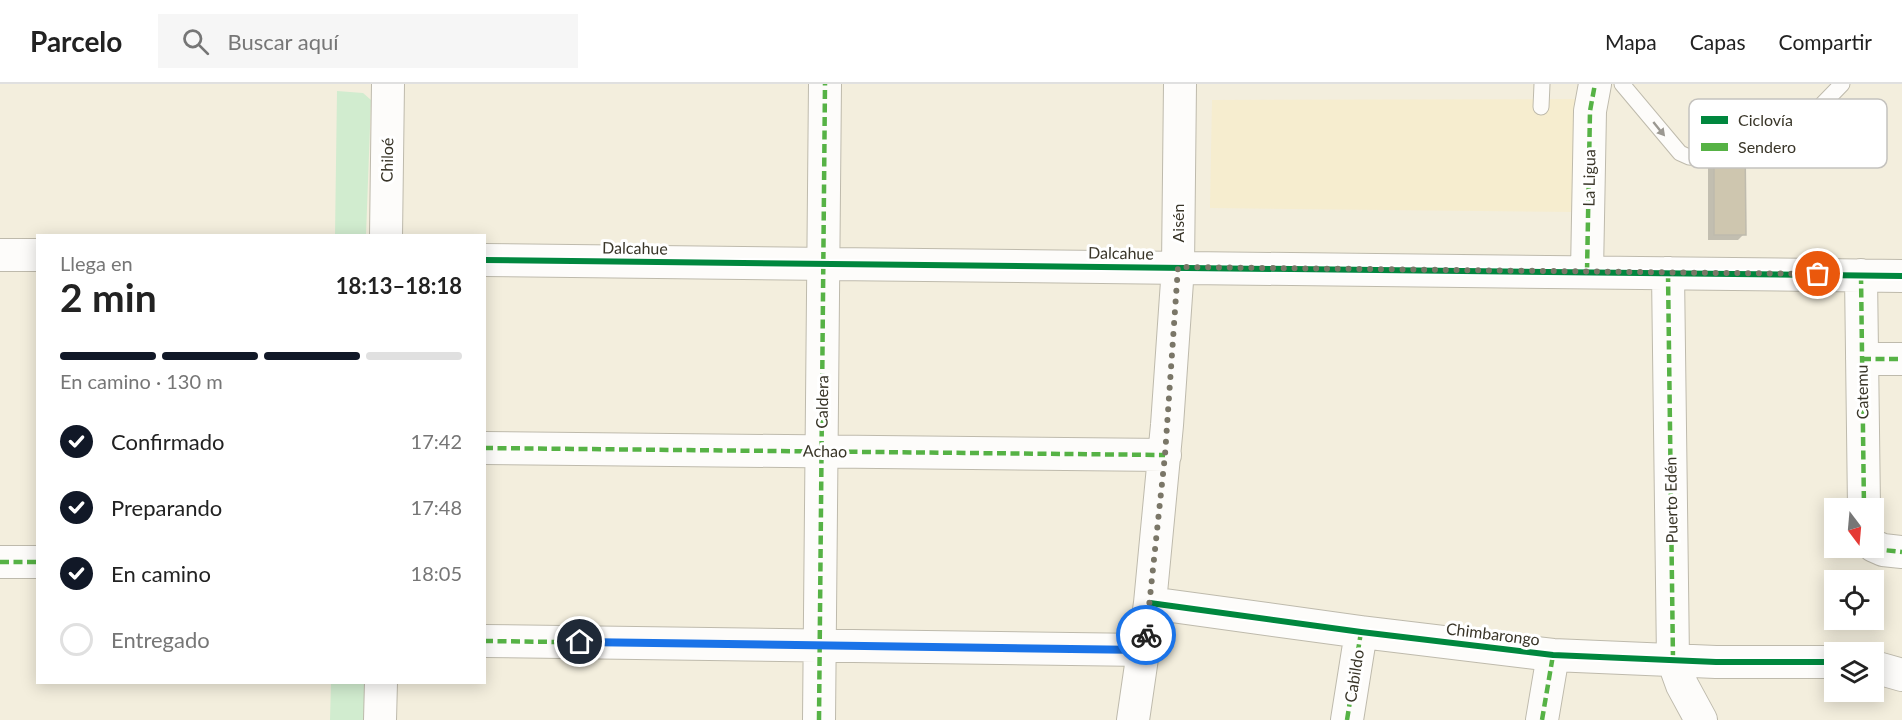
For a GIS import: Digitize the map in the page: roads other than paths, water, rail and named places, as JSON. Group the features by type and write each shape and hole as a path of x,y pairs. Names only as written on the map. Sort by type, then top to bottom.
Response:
{"street":[{"name":"Chiloé","path":"386,234 388,84"},
{"name":"Caldera","path":"819,720 825,84"},
{"name":"Aisén","path":"1133,720 1150,603 1165,455 1178,267 1180,84"},
{"name":"La Ligua","path":"1587,272 1590,111 1595,84"},
{"path":"0,255 36,255"},
{"name":"Dalcahue","path":"486,260 1902,276"},
{"name":"Puerto Edén","path":"1668,273 1673,660 1682,685 1701,720"},
{"name":"Catemu","path":"1861,275 1864,498"},
{"path":"1862,359 1902,359"},
{"name":"Achao","path":"486,448 1165,455"},
{"path":"1884,550 1902,552"},
{"path":"0,562 36,562"},
{"name":"Chimbarongo","path":"1150,603 1553,655 1716,662 1824,662"},
{"name":"Cabildo","path":"1347,720 1361,632"},
{"path":"486,641 1144,650"},
{"path":"1542,720 1553,655"},
{"path":"1884,670 1902,675"},
{"path":"381,684 381,720"}],"lane":[{"path":"1541,107 1542,84"},
{"path":"1622,84 1680,153 1689,157"},
{"path":"1827,99 1842,84"}]}
